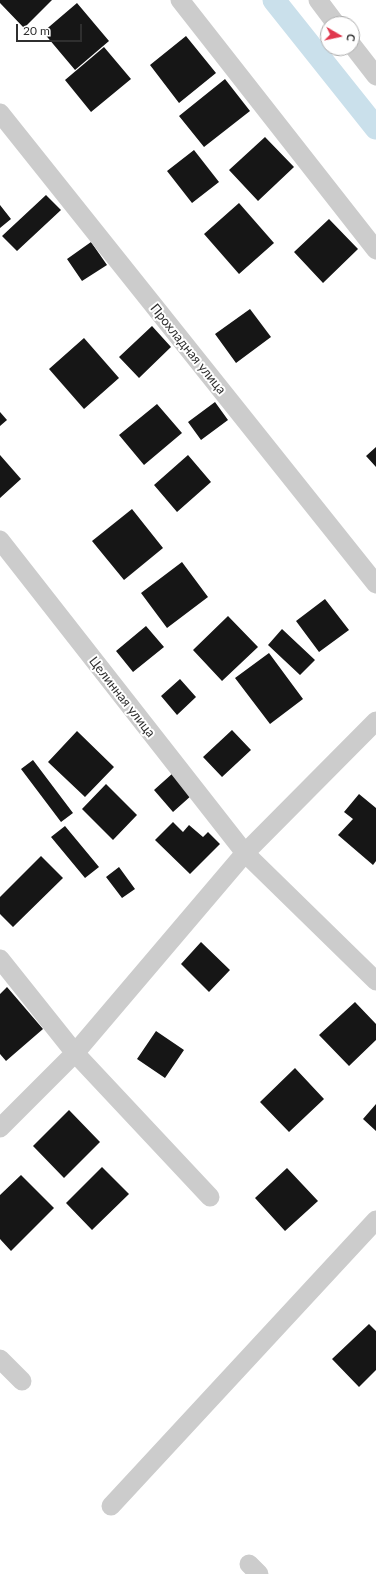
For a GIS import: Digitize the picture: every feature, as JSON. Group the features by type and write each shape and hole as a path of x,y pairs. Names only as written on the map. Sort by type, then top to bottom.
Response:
{"street":[{"path":"180,0 376,250"},
{"path":"318,0 330,16"},
{"path":"360,55 376,76"},
{"name":"Прохладная улица","path":"0,113 376,584"},
{"name":"Целинная улица","path":"0,540 245,853 376,980"},
{"path":"0,1128 75,1053 245,853 376,721"},
{"path":"0,959 75,1053 210,1197"},
{"path":"111,1506 376,1220"},
{"path":"0,1359 22,1381"}],"building":[{"path":"0,0 52,0 24,28 0,3"},
{"path":"77,3 109,41 75,70 43,32"},
{"path":"186,36 216,73 179,103 150,65"},
{"path":"104,47 131,79 91,112 65,80"},
{"path":"225,79 250,111 204,147 179,116"},
{"path":"265,137 294,167 258,201 229,170"},
{"path":"194,150 219,182 192,203 167,171"},
{"path":"46,195 61,210 17,251 2,236"},
{"path":"239,203 274,243 239,274 204,234"},
{"path":"0,205 11,219 0,228"},
{"path":"329,219 358,249 323,283 294,252"},
{"path":"91,242 107,265 82,281 67,259"},
{"path":"250,309 271,337 236,363 215,334"},
{"path":"152,326 171,347 139,378 119,357"},
{"path":"84,338 119,378 84,409 49,369"},
{"path":"215,402 228,420 201,440 188,422"},
{"path":"157,404 182,433 144,465 119,435"},
{"path":"0,412 7,420 0,426"},
{"path":"376,447 376,467 366,456"},
{"path":"0,455 21,479 0,498"},
{"path":"188,455 211,482 177,512 154,485"},
{"path":"132,509 163,548 124,580 92,541"},
{"path":"182,562 208,597 167,628 141,593"},
{"path":"325,599 349,630 319,652 296,621"},
{"path":"228,616 258,647 222,681 193,650"},
{"path":"146,626 164,647 133,672 116,651"},
{"path":"282,629 315,660 300,675 268,645"},
{"path":"269,653 303,699 270,724 235,678"},
{"path":"180,679 196,697 177,715 161,696"},
{"path":"232,730 251,750 222,777 203,757"},
{"path":"77,731 114,767 85,797 48,762"},
{"path":"33,760 73,813 61,822 21,769"},
{"path":"173,773 192,795 173,812 154,790"},
{"path":"106,784 137,815 113,840 82,809"},
{"path":"359,794 376,808 376,861 373,865 338,835 353,819 344,812"},
{"path":"173,822 183,832 189,825 203,837 208,832 220,844 190,874 155,840"},
{"path":"65,826 99,867 85,878 51,837"},
{"path":"41,856 63,878 13,927 0,914 0,897"},
{"path":"119,867 135,889 122,898 106,877"},
{"path":"201,942 230,970 209,992 181,964"},
{"path":"7,987 43,1029 6,1061 0,1054 0,994"},
{"path":"355,1002 376,1024 376,1040 349,1066 319,1035"},
{"path":"156,1031 184,1050 165,1078 137,1059"},
{"path":"295,1068 324,1099 289,1132 260,1102"},
{"path":"376,1104 376,1131 363,1119"},
{"path":"69,1110 100,1142 64,1178 33,1146"},
{"path":"102,1167 129,1194 92,1230 66,1203"},
{"path":"287,1168 318,1201 285,1231 255,1198"},
{"path":"21,1175 54,1208 11,1251 0,1239 0,1195"},
{"path":"369,1324 376,1331 376,1370 359,1387 332,1359"}],"waterway":[{"path":"274,0 376,128"}]}
